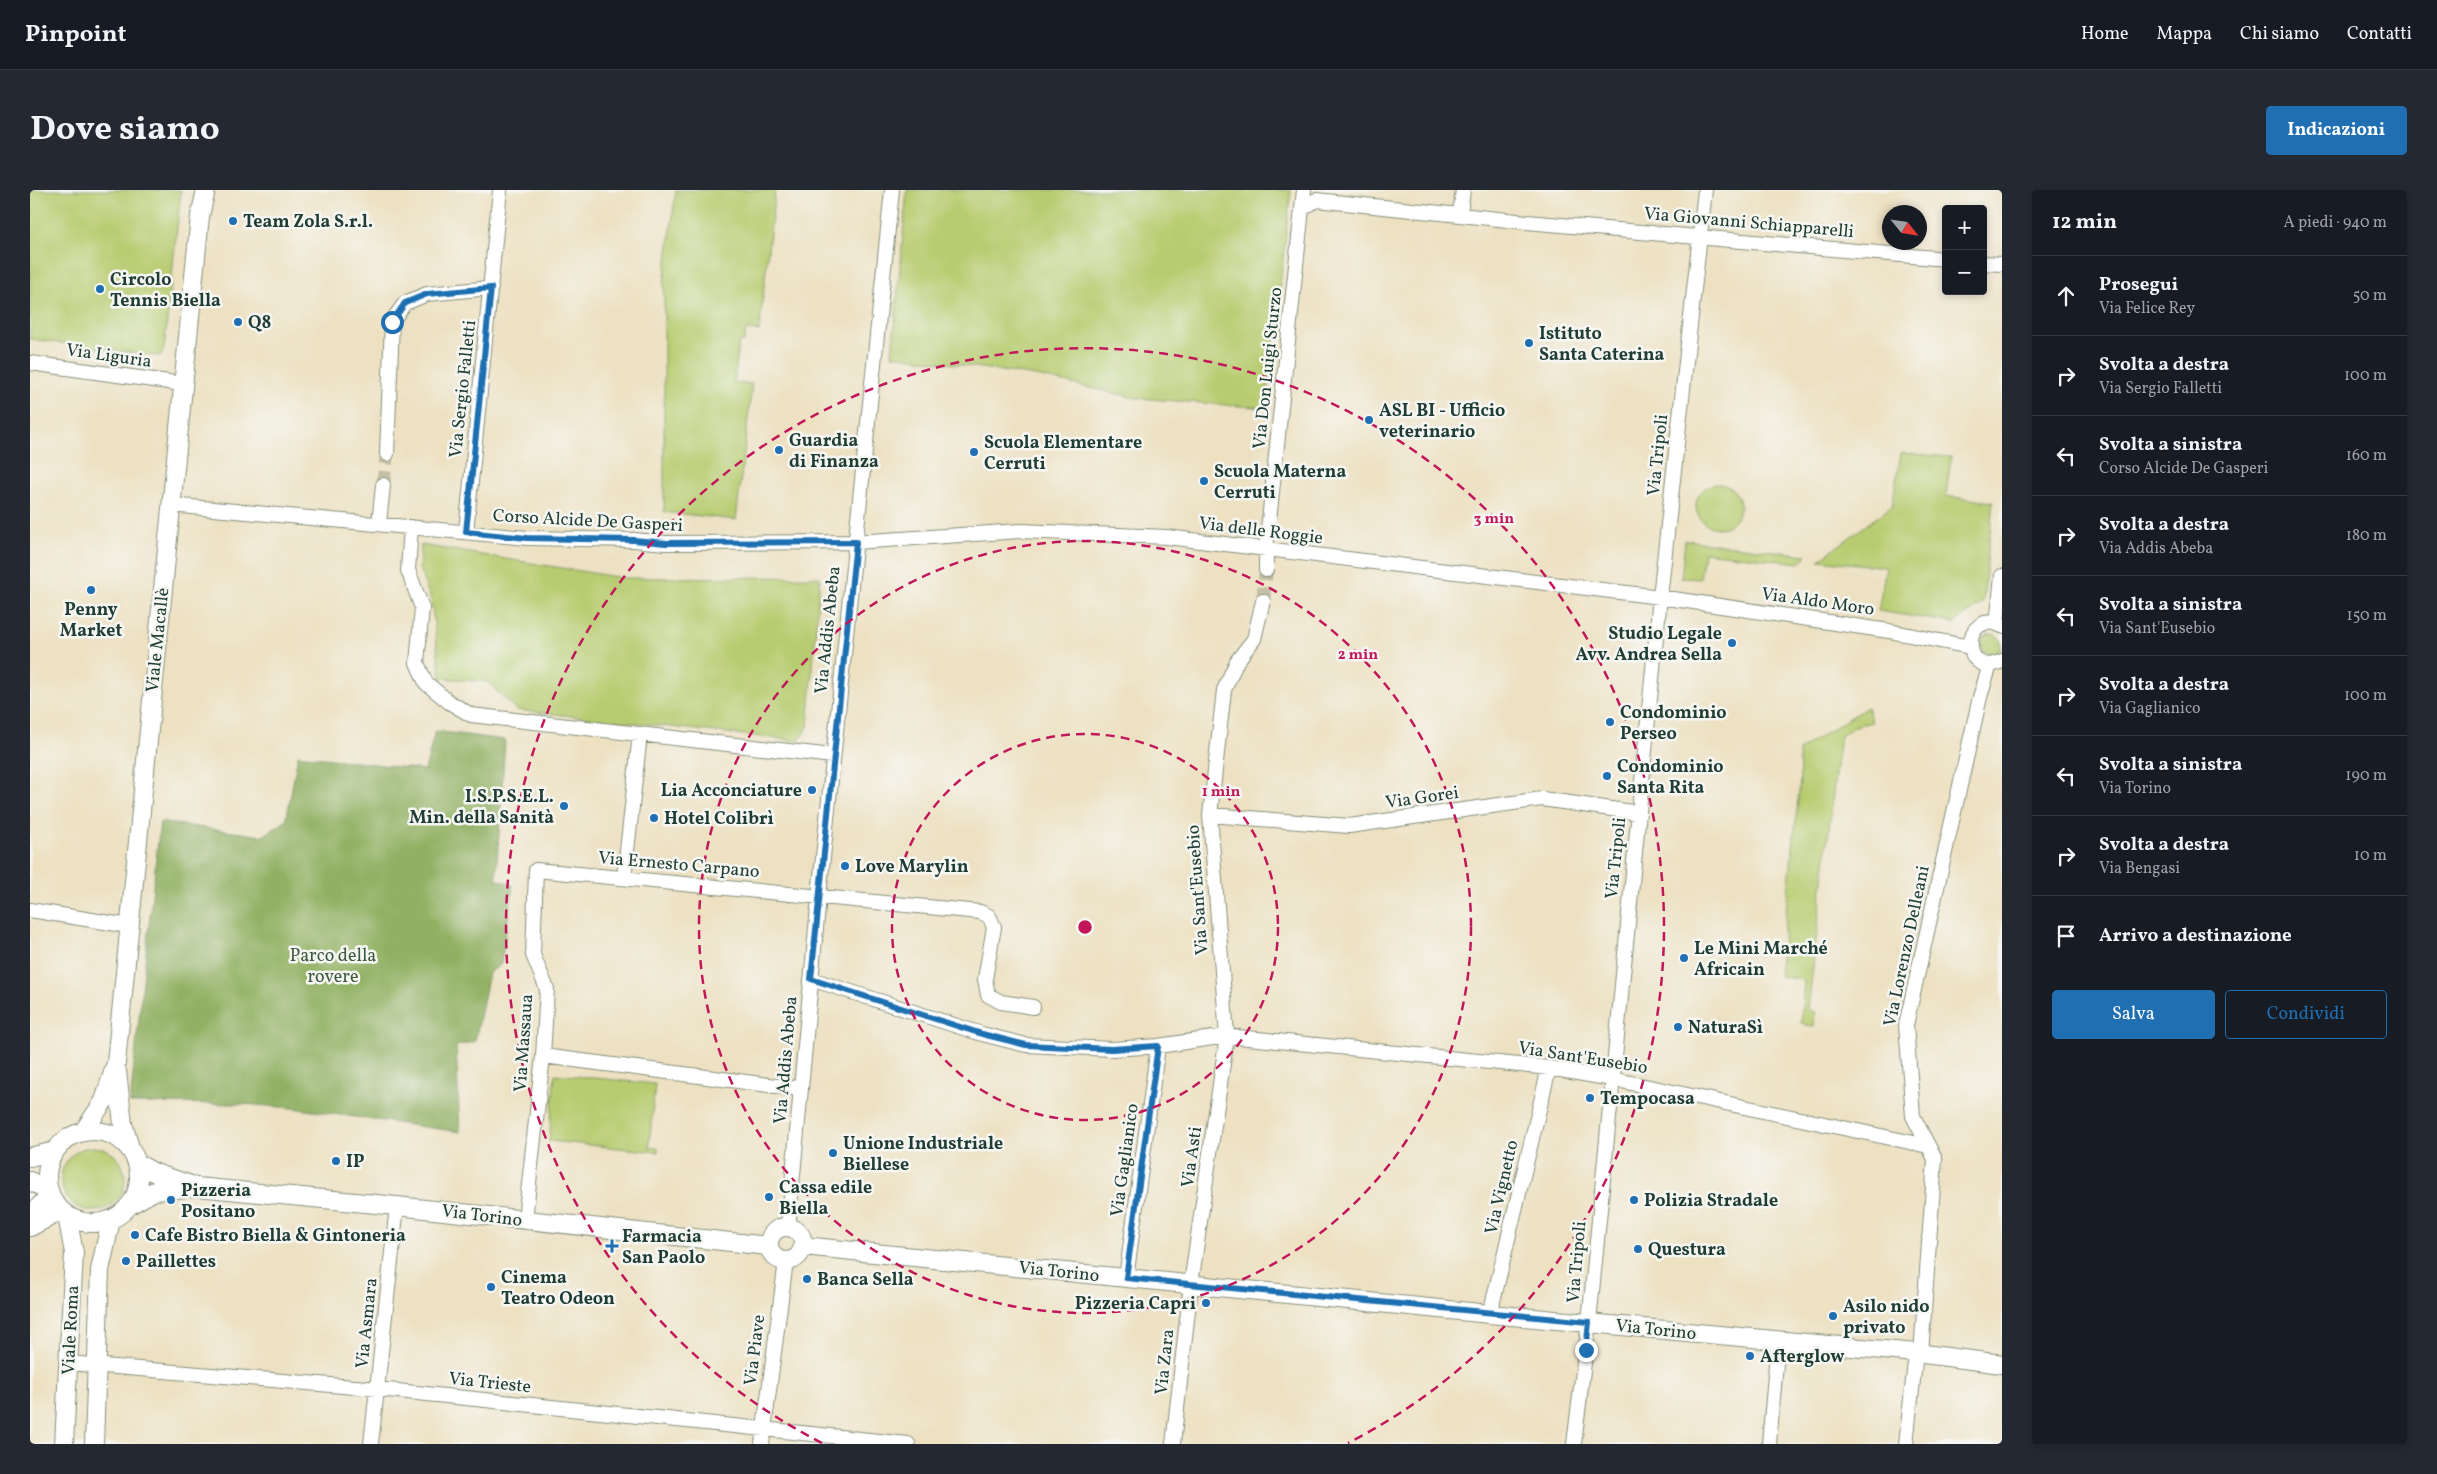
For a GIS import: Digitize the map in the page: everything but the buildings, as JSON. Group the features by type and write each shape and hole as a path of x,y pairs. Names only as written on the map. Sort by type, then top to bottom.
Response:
{"street":[{"name":"Viale Macallè","path":"199,190 200,216"},
{"name":"Viale Macallè","path":"134,1157 123,1124 116,1064 170,505 200,216 206,190"},
{"name":"Via Sergio Falletti","path":"466,532 500,190"},
{"name":"Via Addis Abeba","path":"788,1228 833,756 892,190"},
{"name":"Via Don Luigi Sturzo","path":"1266,549 1284,398 1304,190"},
{"path":"1460,213 1463,190"},
{"name":"Via Tripoli","path":"1574,1444 1589,1322 1660,597 1705,190"},
{"name":"Via Giovanni Schiapparelli","path":"1302,208 1316,200 1460,213 1527,222 1942,259"},
{"path":"1987,263 2002,264"},
{"path":"387,454 392,322 405,303 427,294 491,288"},
{"name":"Via Liguria","path":"30,363 183,384"},
{"path":"378,524 383,485"},
{"name":"Corso Alcide De Gasperi","path":"170,505 527,538 634,540 666,543 856,542"},
{"path":"411,527 408,570 422,608 417,663 426,683 449,702 471,715 833,756"},
{"name":"Via delle Roggie","path":"856,542 1020,531 1166,537 1660,597"},
{"path":"1266,549 1266,570"},
{"path":"1970,647 1972,633 1977,628 1990,623 1999,625 2002,576"},
{"name":"Via Aldo Moro","path":"1660,597 1882,630 1970,647"},
{"name":"Via Sant'Eusebio","path":"1227,1036 1210,815 1224,690 1237,661 1254,639 1263,601"},
{"name":"Via Lorenzo Delleani","path":"1906,1444 1918,1353 1935,1178 1934,1159 1912,1116 1906,1026 1978,705 1996,663 1974,658 1970,647"},
{"path":"624,878 640,734"},
{"name":"Via Gorei","path":"1210,815 1349,826 1542,799 1639,812"},
{"name":"Via Ernesto Carpano","path":"536,870 819,896"},
{"name":"Via Massaua","path":"525,1220 543,1056 547,989 533,955 536,870"},
{"path":"819,896 980,912 989,916 994,928 985,979 988,995 1001,1002 1033,1007"},
{"path":"30,910 129,926"},
{"name":"Via Sant'Eusebio","path":"811,979 982,1034 1026,1045 1112,1049 1158,1046 1227,1036 1548,1068 1612,1079 1928,1146"},
{"name":"Via Asti","path":"1191,1284 1227,1036"},
{"name":"Via Gaglianico","path":"1126,1278 1158,1046"},
{"path":"543,1056 800,1089"},
{"name":"Viale Macallè","path":"83,1132 104,1102 116,1064"},
{"name":"Via Vignetto","path":"1490,1314 1548,1068"},
{"path":"30,1181 49,1193 64,1214 81,1223 96,1224 111,1220 130,1204 138,1184 134,1157 122,1141 111,1134 97,1131 83,1132 62,1142 55,1151 49,1163 46,1177 49,1193"},
{"path":"30,1156 55,1151"},
{"name":"Via Torino","path":"134,1157 155,1173 197,1187"},
{"name":"Via Torino","path":"130,1204 154,1191 197,1187 397,1206 768,1246"},
{"path":"30,1216 49,1193"},
{"name":"Via Asmara","path":"371,1444 397,1206"},
{"path":"30,1227 64,1214"},
{"name":"Viale Roma","path":"64,1214 74,1253 64,1444"},
{"name":"Viale Roma","path":"94,1444 100,1270 111,1220"},
{"path":"788,1228 801,1236 803,1246 797,1257 786,1261 775,1257 768,1246 778,1229 788,1228"},
{"name":"Via Torino","path":"803,1246 1490,1314 1918,1353 2002,1364"},
{"name":"Via Piave","path":"762,1444 786,1261"},
{"name":"Via Zara","path":"1173,1444 1191,1284"},
{"path":"1769,1444 1778,1341"},
{"name":"Via Trieste","path":"68,1364 378,1389 908,1444"}],"green space":[{"name":"Circolo Tennis Biella","path":"30,190 181,190 164,349 161,355 156,356 30,339"},
{"path":"676,190 775,190 759,331 746,330 744,342 739,342 734,383 752,384 736,520 664,512 664,283"},
{"path":"907,190 1291,190 1266,408 1136,398 1036,376 892,355"},
{"path":"1901,453 1951,457 1946,496 1993,502 1983,603 1954,623 1878,611 1886,567 1819,560 1892,506"},
{"path":"1714,484 1722,484 1734,490 1740,506 1734,522 1722,528 1714,528 1702,522 1696,510 1696,502 1702,490"},
{"path":"1685,540 1806,555 1800,563 1704,552 1700,579 1681,578"},
{"path":"421,545 623,578 820,577 808,727 799,741 517,710 487,682 441,678 431,599 419,569"},
{"path":"1991,634 1998,637 2001,644 1998,651 1991,654 1984,651 1981,644 1984,637"},
{"path":"1867,707 1872,722 1855,726 1841,736 1838,750 1808,1010 1815,1012 1814,1027 1801,1023 1804,980 1779,976 1800,781 1799,750"},
{"name":"Parco della rovere","path":"435,731 505,740 496,879 513,885 501,964 489,973 475,1041 456,1046 460,1132 292,1108 245,1104 130,1103 160,822 263,836 286,821 298,755 425,770"},
{"path":"555,1074 655,1084 649,1147 658,1148 658,1152 549,1141"},
{"path":"93,1147 105,1149 116,1156 123,1167 125,1179 123,1191 116,1202 105,1209 93,1211 81,1209 70,1202 63,1191 61,1179 63,1167 70,1156 81,1149"}],"tunnel":[{"path":"383,485 387,454"},
{"path":"1263,601 1266,570"}],"place":[{"name":"Team Zola S.r.l.","path":"233,221"},
{"name":"Circolo Tennis Biella","path":"100,289"},
{"name":"Q8","path":"238,322"},
{"name":"Istituto Santa Caterina","path":"1529,343"},
{"name":"ASL BI - Ufficio veterinario","path":"1369,420"},
{"name":"Guardia di Finanza","path":"779,450"},
{"name":"Scuola Elementare Cerruti","path":"974,452"},
{"name":"Scuola Materna Cerruti","path":"1204,481"},
{"name":"Penny Market","path":"91,590"},
{"name":"Studio Legale Avv. Andrea Sella","path":"1732,643"},
{"name":"Condominio Perseo","path":"1610,722"},
{"name":"Condominio Santa Rita","path":"1607,776"},
{"name":"Lia Acconciature","path":"812,790"},
{"name":"I.S.P.S.E.L. Min. della Sanità","path":"564,806"},
{"name":"Hotel Colibrì","path":"654,818"},
{"name":"Love Marylin","path":"845,866"},
{"name":"Le Mini Marché Africain","path":"1684,958"},
{"name":"NaturaSì","path":"1678,1027"},
{"name":"Tempocasa","path":"1590,1098"},
{"name":"Unione Industriale Biellese","path":"833,1153"},
{"name":"IP","path":"336,1161"},
{"name":"Cassa edile Biella","path":"769,1197"},
{"name":"Pizzeria Positano","path":"171,1200"},
{"name":"Polizia Stradale","path":"1634,1200"},
{"name":"Cafe Bistro Biella & Gintoneria","path":"135,1235"},
{"name":"Farmacia San Paolo","path":"612,1246"},
{"name":"Questura","path":"1638,1249"},
{"name":"Paillettes","path":"126,1261"},
{"name":"Banca Sella","path":"807,1279"},
{"name":"Cinema Teatro Odeon","path":"491,1287"},
{"name":"Pizzeria Capri","path":"1206,1303"},
{"name":"Asilo nido privato","path":"1833,1316"},
{"name":"Afterglow","path":"1750,1356"}],"route":[{"path":"392,322 405,303 427,294 491,288 466,532 527,538 634,540 666,543 856,542 811,979 982,1034 1026,1045 1112,1049 1158,1046 1126,1278 1589,1322 1586,1350"}]}
